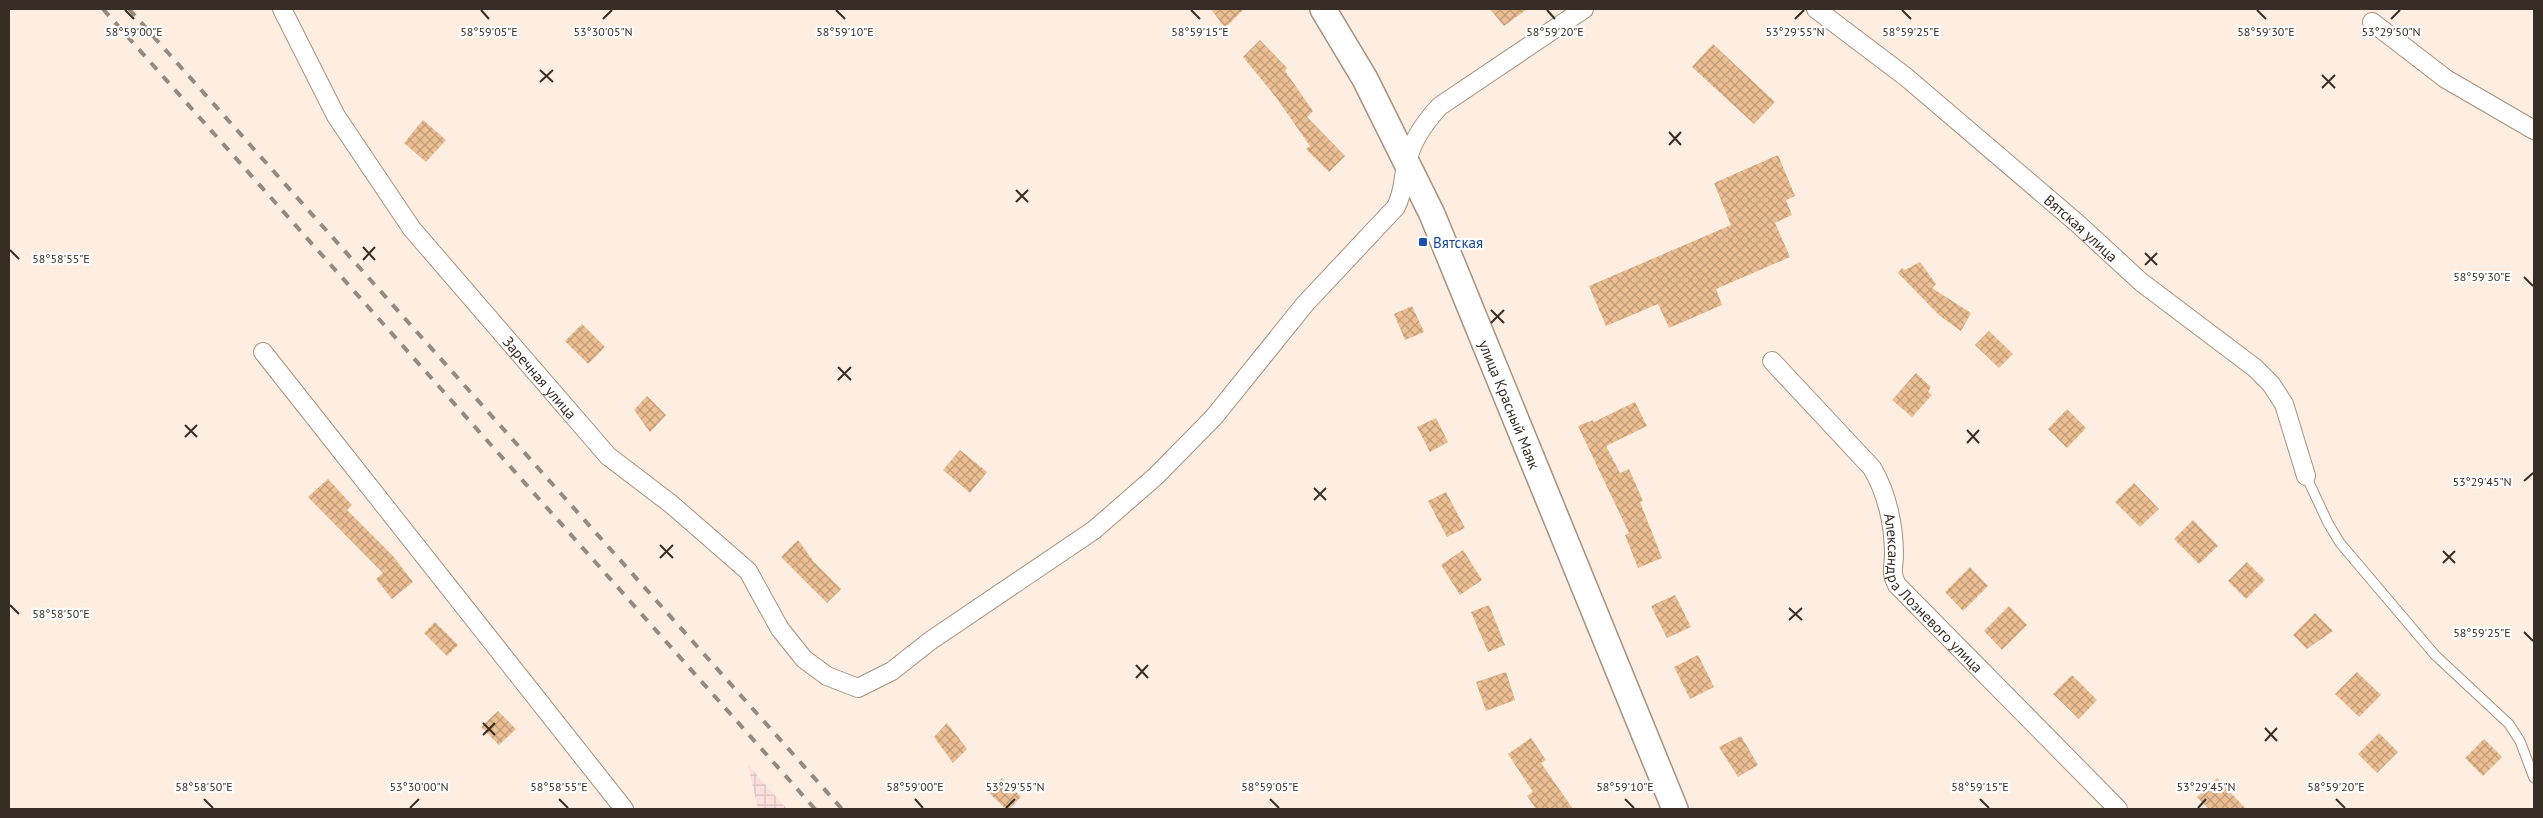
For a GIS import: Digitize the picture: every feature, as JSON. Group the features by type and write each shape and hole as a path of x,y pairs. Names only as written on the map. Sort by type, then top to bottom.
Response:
{"street":[{"name":"улица Красный Маяк","path":"1323,9 1365,78 1432,214 1676,809"},
{"path":"1407,162 1422,129 1440,106 1584,9"},
{"name":"Вятская улица","path":"1816,9 1906,77 2077,223 2141,282 2255,368 2271,384 2284,404 2306,476"},
{"name":"Заречная улица","path":"285,10 336,116 412,229 608,456 671,504 748,571 780,629 804,658 827,676 858,688 892,671 930,641 1094,530 1156,476 1214,417 1305,304 1396,207 1404,191 1407,162"},
{"path":"2372,22 2446,79 2534,130"},
{"path":"263,352 624,809"},
{"name":"Александра Лозневого улица","path":"1772,362 1872,468 1880,480 1887,498 1894,555 1892,571 1897,585 2118,809"}],"lane":[{"path":"2306,476 2328,523 2340,543 2434,655 2509,724 2520,741 2534,778"}],"shaded area":[{"path":"748,765 787,809 758,809"}],"building":[{"path":"1211,9 1244,9 1225,28"},
{"path":"1490,9 1527,9 1504,26"},
{"path":"1260,40 1287,68 1285,71 1313,111 1307,117 1345,156 1329,172 1306,149 1310,146 1275,96 1243,57"},
{"path":"1713,44 1775,102 1754,124 1692,67"},
{"path":"423,120 446,140 426,162 404,143"},
{"path":"1778,155 1795,196 1786,200 1792,215 1775,223 1790,257 1716,289 1722,305 1669,328 1658,304 1606,326 1589,286 1731,225 1714,183"},
{"path":"1920,262 1936,284 1932,288 1971,313 1961,331 1940,316 1898,273 1902,268 1905,270"},
{"path":"1412,306 1424,332 1405,340 1394,314"},
{"path":"582,324 605,347 588,364 565,341"},
{"path":"1989,331 2013,354 1999,368 1975,345"},
{"path":"1916,373 1931,387 1928,392 1932,395 1912,417 1892,400"},
{"path":"647,396 666,415 650,432 634,410"},
{"path":"1635,402 1647,426 1606,446 1620,473 1629,469 1643,501 1640,502 1662,558 1638,568 1625,535 1629,533 1578,426 1593,420 1594,422"},
{"path":"2067,409 2086,428 2067,448 2048,429"},
{"path":"1436,418 1448,442 1430,452 1417,427"},
{"path":"960,450 987,472 970,493 943,470"},
{"path":"328,479 352,505 347,510 393,556 413,582 392,599 376,579 383,573 308,497"},
{"path":"2134,483 2159,509 2140,527 2115,502"},
{"path":"1446,492 1465,528 1447,537 1428,501"},
{"path":"2193,520 2218,546 2199,564 2174,539"},
{"path":"798,540 814,562 841,589 827,603 781,557"},
{"path":"1463,550 1482,580 1460,595 1441,565"},
{"path":"2247,562 2265,580 2246,599 2228,581"},
{"path":"1970,567 1988,586 1963,611 1945,592"},
{"path":"1675,595 1691,627 1667,638 1651,606"},
{"path":"1489,605 1505,645 1488,652 1471,612"},
{"path":"2009,606 2027,625 2002,650 1984,631"},
{"path":"2315,613 2333,631 2307,649 2293,635"},
{"path":"435,622 458,645 447,656 424,633"},
{"path":"1698,655 1714,687 1690,699 1674,667"},
{"path":"1506,672 1515,700 1486,711 1476,682"},
{"path":"2357,672 2381,695 2359,717 2335,694"},
{"path":"2072,675 2097,700 2079,719 2053,694"},
{"path":"498,711 516,729 499,745 481,727"},
{"path":"947,723 967,749 953,763 934,737"},
{"path":"2379,733 2398,752 2377,773 2358,754"},
{"path":"1741,736 1758,765 1738,777 1719,747"},
{"path":"1531,738 1546,760 1541,763 1573,809 1536,809 1527,796 1533,792 1508,754"},
{"path":"2484,739 2502,757 2483,776 2465,758"},
{"path":"1002,778 1021,797 1009,809 1006,809 988,792"},
{"path":"2217,778 2246,809 2209,809 2197,797"}],"railway":[{"path":"103,9 815,809"},
{"path":"129,9 842,809"}],"place":[{"name":"Вятская","path":"1423,242"}]}
